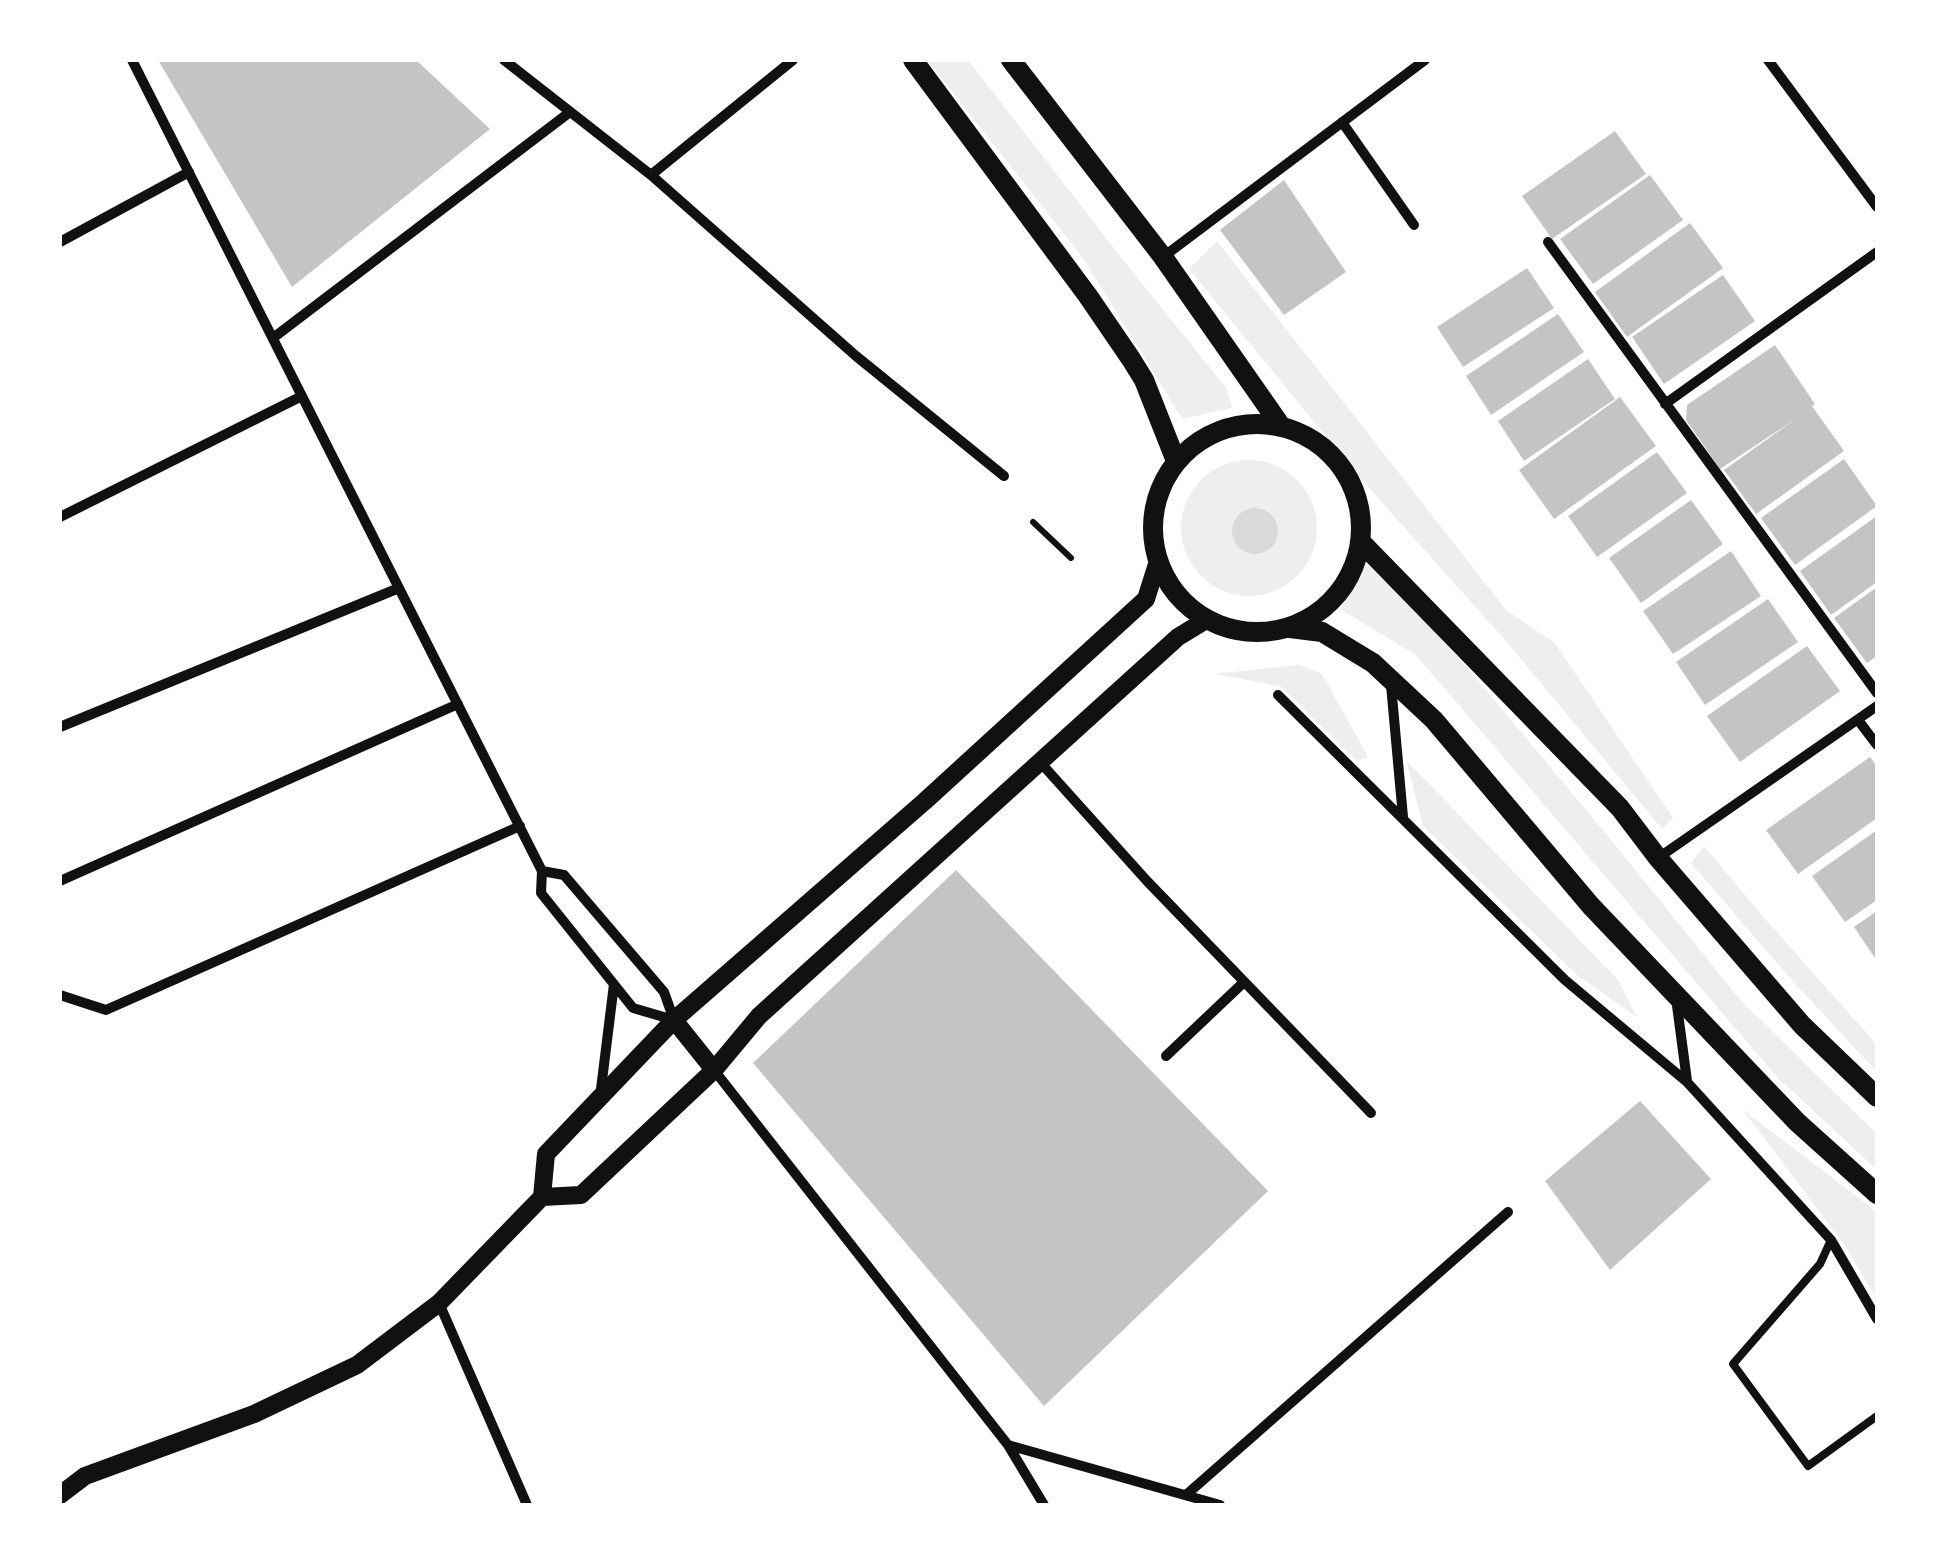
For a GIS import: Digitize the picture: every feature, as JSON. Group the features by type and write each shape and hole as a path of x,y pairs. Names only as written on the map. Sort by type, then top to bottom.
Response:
{"main road":[{"path":"913,60 1131,359 1144,380 1176,461"},
{"path":"1011,60 1162,257 1280,426"},
{"path":"1234,426 1280,426 1304,435 1342,467 1361,513 1361,542 1353,571 1338,595 1316,615 1290,628 1247,633 1206,620 1169,585 1158,562 1152,519 1164,479 1176,461 1202,440 1234,426"},
{"path":"1361,542 1620,808 1658,858 1802,1025 1877,1098"},
{"path":"1290,628 1322,632 1373,663 1434,720 1591,906 1797,1122 1877,1194"}],"street":[{"path":"132,60 520,826 542,871 540,893 633,1008 674,1020"},
{"path":"504,60 651,175 856,356 1004,476"},
{"path":"651,175 792,60"},
{"path":"1162,257 1425,60"},
{"path":"1768,60 1877,208"},
{"path":"273,338 570,112"},
{"path":"1342,122 1414,225"},
{"path":"60,242 189,172"},
{"path":"1548,242 1877,693"},
{"path":"1666,404 1877,252"},
{"path":"60,517 302,396"},
{"path":"60,1494 85,1476 254,1414 357,1365 439,1303 542,1197 546,1154 674,1020 925,801 1146,598 1158,562"},
{"path":"60,727 399,588"},
{"path":"542,1197 580,1196 714,1070 760,1016 1178,637 1206,620"},
{"path":"1390,680 1403,818"},
{"path":"1278,695 1565,980 1688,1082 1831,1240 1877,1318"},
{"path":"60,881 458,704"},
{"path":"1658,858 1877,706"},
{"path":"1858,720 1877,745"},
{"path":"1040,762 1147,882 1371,1113"},
{"path":"60,994 106,1010 520,826"},
{"path":"542,871 564,874 664,992 674,1020 1008,1445 1044,1505"},
{"path":"1166,1056 1244,982"},
{"path":"600,1099 614,984"},
{"path":"1676,994 1688,1082"},
{"path":"1186,1495 1508,1212"},
{"path":"439,1303 527,1505"},
{"path":"1008,1445 1220,1505"}],"lane":[{"path":"1831,1240 1820,1264 1732,1364 1808,1466 1877,1416"}],"path":[{"path":"1034,522 1071,558"}],"shaded area":[{"path":"927,60 968,60 1227,389 1232,408 1182,419 1083,258"},
{"path":"1217,241 1507,611 1554,642 1673,818 1662,829 1506,641 1360,478 1189,269"},
{"path":"1249,460 1275,465 1297,480 1312,502 1317,528 1312,554 1297,576 1275,591 1249,596 1223,591 1201,576 1186,554 1181,528 1186,502 1201,480 1223,465"},
{"path":"1255,508 1271,515 1278,531 1271,547 1255,554 1239,547 1232,531 1239,515"},
{"path":"1369,560 1470,671 1741,1001 1877,1134 1877,1170 1776,1076 1416,655 1340,609"},
{"path":"1299,665 1322,674 1368,757 1357,761 1280,686 1214,674"},
{"path":"1406,760 1618,980 1637,1017 1577,975 1423,826"},
{"path":"1704,846 1877,1045 1877,1072 1691,863"},
{"path":"1743,1110 1877,1212 1877,1299 1845,1246"}],"building":[{"path":"158,60 416,60 490,129 292,287"},
{"path":"1615,131 1646,174 1552,239 1522,196"},
{"path":"1650,175 1683,220 1593,284 1560,239"},
{"path":"1284,180 1346,272 1284,315 1220,230"},
{"path":"1690,223 1723,268 1627,337 1595,292"},
{"path":"1527,268 1554,308 1463,367 1437,327"},
{"path":"1723,275 1755,321 1664,384 1632,337"},
{"path":"1558,314 1584,352 1491,415 1466,376"},
{"path":"1775,345 1844,451 1756,514 1724,470 1797,418 1720,469 1686,420 1687,405"},
{"path":"1588,359 1615,399 1524,461 1498,421"},
{"path":"1620,397 1656,446 1554,519 1519,470"},
{"path":"1657,452 1687,493 1597,557 1568,516"},
{"path":"1844,459 1877,506 1795,565 1761,518"},
{"path":"1691,500 1723,544 1641,603 1609,558"},
{"path":"1877,516 1877,582 1831,615 1800,571"},
{"path":"1731,551 1761,596 1673,654 1643,611"},
{"path":"1877,587 1877,656 1867,663 1834,618"},
{"path":"1768,599 1798,642 1705,705 1676,662"},
{"path":"1807,646 1840,691 1740,762 1707,716"},
{"path":"1870,757 1877,766 1877,818 1798,874 1766,830"},
{"path":"1877,830 1877,900 1845,922 1812,876"},
{"path":"956,870 1268,1191 1044,1406 753,1063"},
{"path":"1877,911 1877,961 1854,927"},
{"path":"1640,1101 1711,1179 1610,1270 1545,1181"}]}
